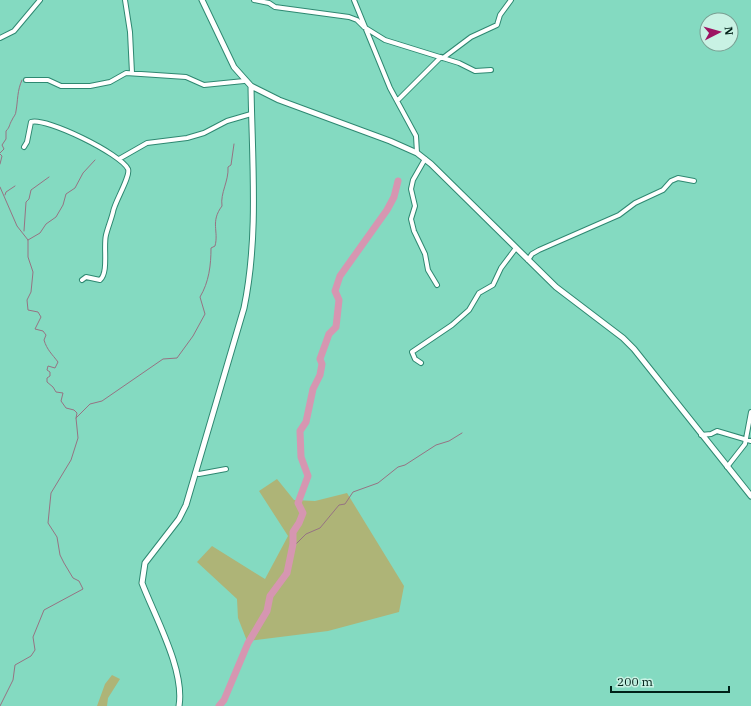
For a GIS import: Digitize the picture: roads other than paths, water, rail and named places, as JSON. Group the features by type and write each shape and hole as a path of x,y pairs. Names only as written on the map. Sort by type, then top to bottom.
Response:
{"street":[{"path":"0,38 14,31 40,0"},
{"path":"125,0 130,32 132,73"},
{"path":"202,0 234,67 244,81 279,100 417,153 425,159 556,287 623,338 643,360 701,435 751,496"},
{"path":"254,0 269,3 275,7 349,17 357,20 364,27 385,40 459,63 475,71 491,70"},
{"path":"354,0 364,27 397,101 416,136 418,141 417,153"},
{"path":"397,101 442,58 471,37 497,25 500,15 511,0"},
{"path":"26,80 48,80 61,86 90,86 101,85 126,73 132,73 186,77 204,85 244,81"},
{"path":"179,706 180,684 172,657 142,583 145,562 179,518 186,505 241,322 250,281 254,168 251,86"},
{"path":"119,159 147,143 187,138 204,133 227,121 251,114"},
{"path":"24,147 27,142 31,122 46,122 83,138 119,159 127,168 128,173 113,210 113,218 106,235 105,260 102,278 100,280 86,277 82,280"},
{"path":"425,159 413,180 411,189 414,206 411,219 414,231 425,254 426,266 438,285"},
{"path":"528,260 539,250 619,216 645,197 663,190 671,181 681,178 694,181"},
{"path":"421,363 411,354 415,348 425,344 452,325 469,310 479,293 493,285 501,268 516,248"},
{"path":"727,467 742,448 746,439 751,412"},
{"path":"701,435 711,434 717,431 751,441"},
{"path":"195,473 199,474 226,469"}],"waterway":[{"path":"0,153 4,149 2,145 6,139 6,131 16,114 18,92 22,80"},
{"path":"0,706 13,680 15,665 31,656 35,650 33,637 44,610 83,589 79,581 73,578 64,563 60,555 57,537 48,523 51,493 71,460 78,438 76,418 90,404 102,401 163,359 177,358 193,336 205,314 200,297 206,285 209,273 211,248 215,246 216,241 216,217 222,206 222,196 228,167 231,165 234,144"},
{"path":"0,154 2,156 0,164"},
{"path":"28,240 40,233 46,224 56,217 63,205 66,194 75,188 83,173 95,160"},
{"path":"24,231 26,202 29,199 31,190 49,177"},
{"path":"219,706 224,700 248,643 267,611 270,596 287,573 293,544 293,532 303,513 298,503 308,476 301,457 300,431 306,422 313,389 320,375 322,364 320,359 329,334 336,327 339,300 335,291 340,276 387,210 394,197 398,181"},
{"path":"5,195 6,192 15,186"},
{"path":"0,187 17,226 28,240 28,257 33,272 31,292 27,300 28,310 38,312 41,317 35,329 43,331 46,335 44,340 45,343 58,362 55,368 48,366 47,370 50,372 50,376 47,378 47,382 56,392 63,393 61,401 66,408 74,410 77,413 76,418"},
{"path":"293,547 306,534 320,528 339,505 345,504 353,492 378,483 398,467 405,465 436,445 449,441 462,433"}]}
